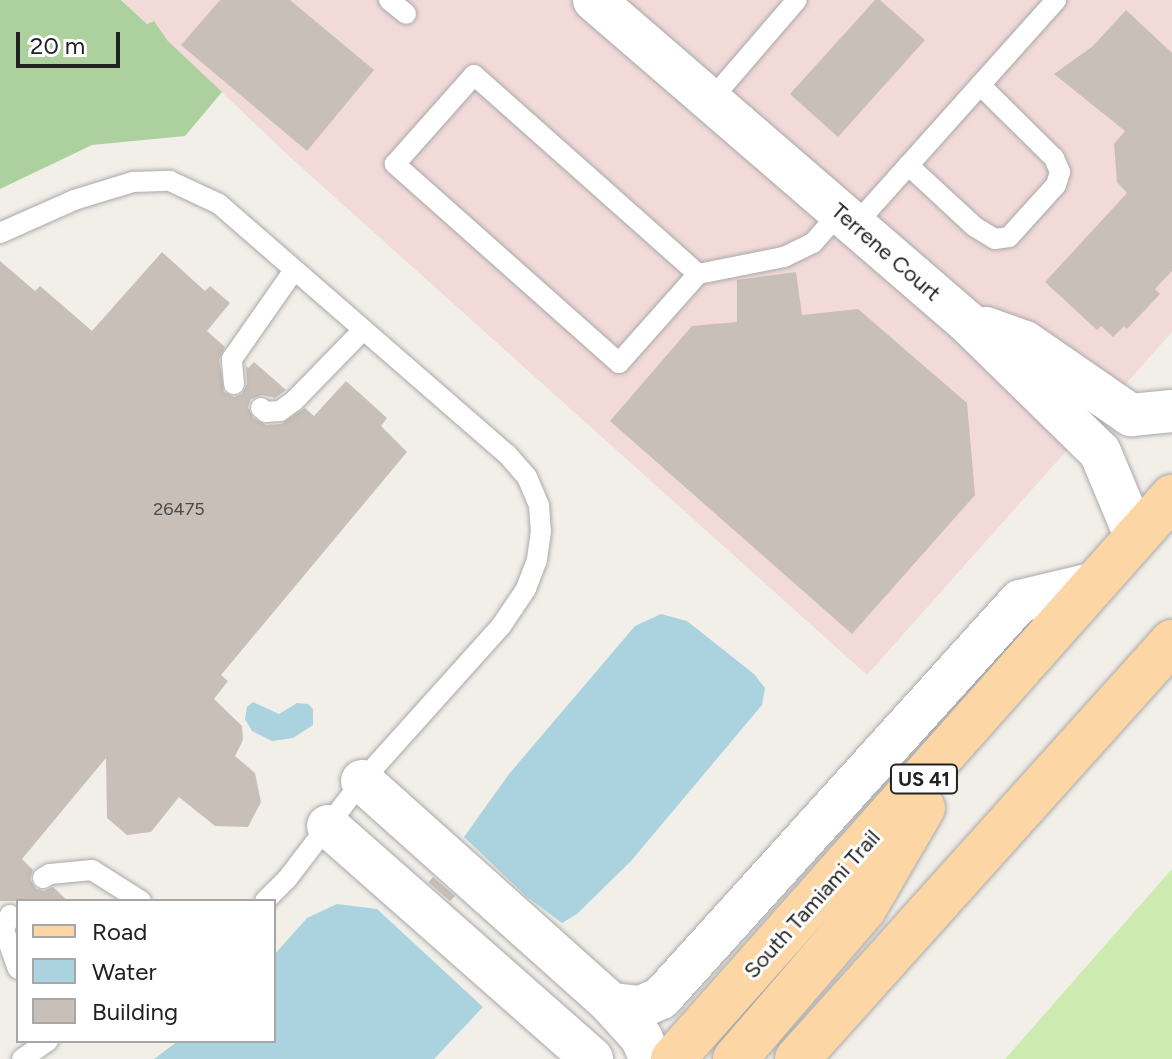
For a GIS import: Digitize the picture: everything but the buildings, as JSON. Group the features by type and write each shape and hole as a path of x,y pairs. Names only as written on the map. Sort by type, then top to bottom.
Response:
{"main road":[{"name":"South Tamiami Trail","path":"673,1059 971,727 1172,497"},
{"path":"797,1059 1172,642"},
{"path":"735,1059 864,909 971,727"}],"street":[{"name":"Terrene Court","path":"594,0 966,321 1100,452 1136,538"},
{"path":"966,321 1025,342 1131,415 1172,411"},
{"path":"611,1004 641,1007 661,998 1020,601 1096,583"},
{"path":"362,781 611,1004 641,1037 651,1059"},
{"path":"328,826 592,1059"}],"lane":[{"path":"389,0 406,14"},
{"path":"710,101 797,0"},
{"path":"698,274 474,75 395,164 619,363 698,274 784,257 813,243 847,219 908,165 1056,0"},
{"path":"908,165 975,227 995,239 1009,237 1056,185 1060,172 1054,158 980,85"},
{"path":"0,233 74,200 133,182 170,181 219,204 507,454 527,477 539,505 541,531 537,560 526,589 501,626 362,781 287,879 267,899"},
{"path":"234,384 232,359 294,270"},
{"path":"261,408 266,412 280,411 294,401 363,330"},
{"path":"43,878 50,874 92,870 138,899"},
{"path":"10,915 4,930 16,963"},
{"path":"22,1059 45,1043"}],"shaded area":[{"path":"122,0 1172,0 1172,332 867,675 291,158 168,41 154,21 147,24"}],"green space":[{"path":"0,0 121,0 147,24 154,21 168,41 222,92 185,136 92,145 0,189"},
{"path":"1172,869 1172,1059 1005,1059"}],"water":[{"path":"661,614 687,621 754,674 765,688 762,705 631,861 577,914 562,923 526,896 464,837 509,774 635,626"},
{"path":"253,702 279,714 297,703 308,704 313,709 313,725 293,738 272,741 252,731 245,719 247,707"},
{"path":"337,904 377,909 483,1007 434,1059 154,1059 175,1043 276,1043 276,953 307,918"}]}
